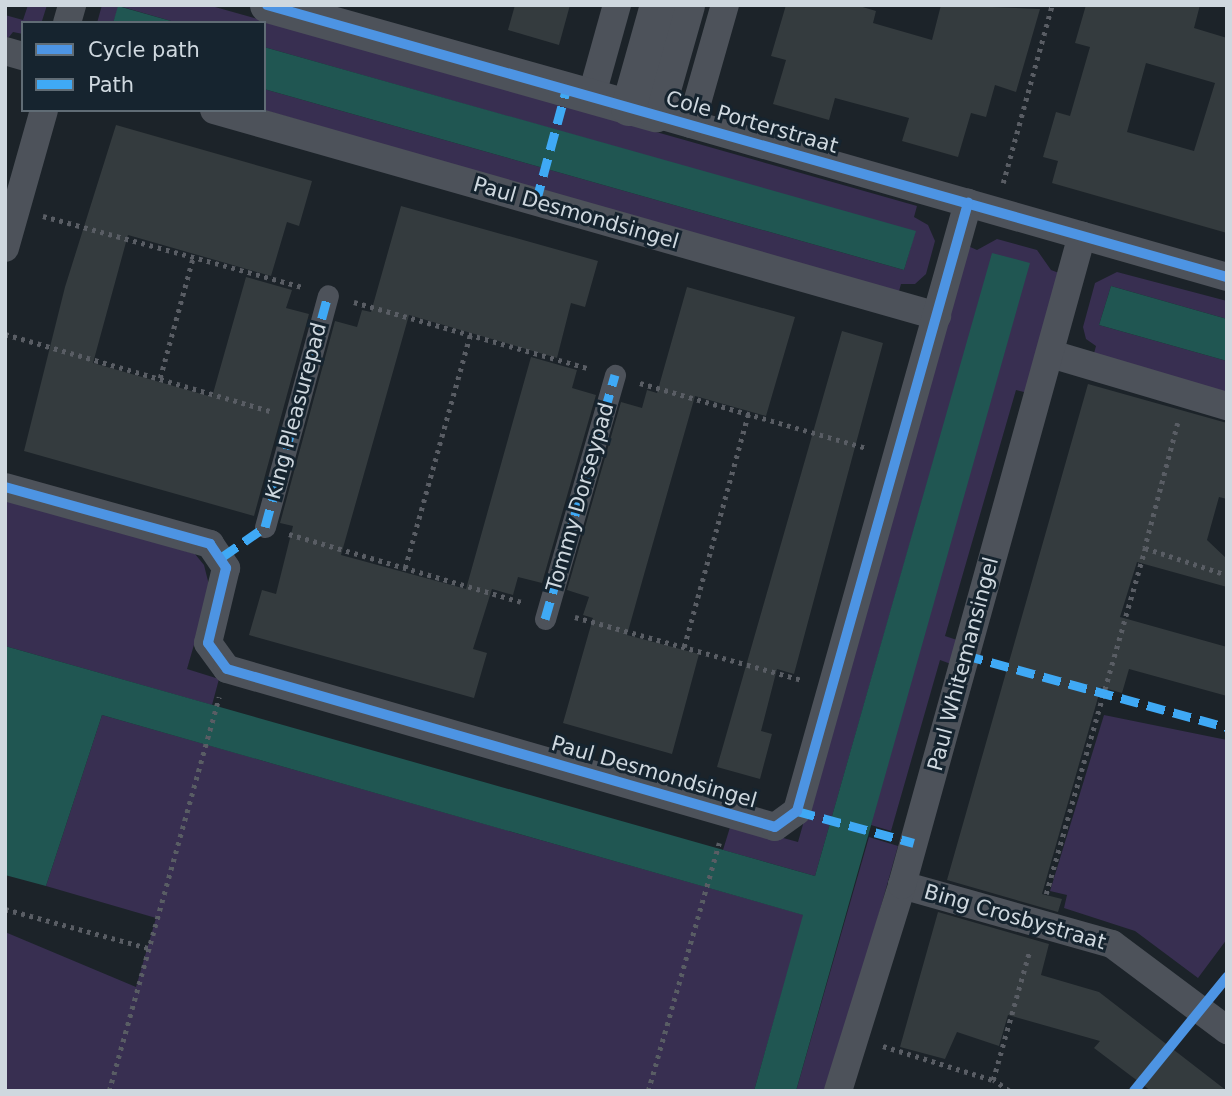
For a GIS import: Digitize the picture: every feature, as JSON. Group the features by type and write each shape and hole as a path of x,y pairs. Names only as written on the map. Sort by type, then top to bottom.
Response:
{"street":[{"name":"Cole Porterstraat","path":"267,5 1227,276"},
{"path":"591,98 617,5"},
{"path":"642,111 657,5"},
{"path":"642,111 687,5"},
{"path":"691,124 725,5"},
{"path":"5,248 43,112"},
{"name":"Paul Desmondsingel","path":"221,112 937,316"},
{"name":"Paul Desmondsingel","path":"5,487 210,544 226,568 208,643 227,669 775,827 797,811 968,203"},
{"name":"Paul Whitemansingel","path":"838,1091 902,885 1082,235"},
{"name":"King Pleasurepad","path":"265,527 328,295"},
{"path":"1051,354 1227,406"},
{"name":"Tommy Dorseypad","path":"545,619 615,375"},
{"name":"Bing Crosbystraat","path":"902,885 1112,944 1227,1030"}],"path":[{"path":"996,211 1052,5"},
{"path":"16,210 615,375 897,457"},
{"path":"160,378 193,257"},
{"path":"5,334 295,418"},
{"path":"405,568 470,335"},
{"path":"993,1080 1145,548 1185,394"},
{"path":"684,647 748,414"},
{"path":"1145,548 1227,575"},
{"path":"109,1091 202,766 216,706"},
{"path":"648,1091 719,845"},
{"path":"5,909 149,948"},
{"path":"853,1037 993,1080 1009,1091"}],"shaded area":[{"path":"28,5 47,5 42,21 21,21 21,34 13,32 5,42 5,15 23,20"},
{"path":"102,5 208,5 264,21 171,21 119,6 114,21 98,21"},
{"path":"118,6 171,21 114,21"},
{"path":"266,21 917,206 914,217 928,225 935,241 926,274 915,284 901,284 898,295 266,111 266,90 904,270 915,232 266,48"},
{"path":"266,48 916,231 904,270 266,90"},
{"path":"997,239 1037,250 1051,270 1059,273 1028,393 1016,390 945,636 957,640 951,664 940,660 891,831 871,825 993,253 815,876 723,850 731,824 798,842 965,254 968,246 977,250"},
{"path":"992,253 1030,263 796,1091 754,1091 803,915 102,715 46,886 5,875 5,646 815,876"},
{"path":"1117,272 1227,301 1227,319 1111,286 1099,325 1227,361 1227,395 1093,357 1096,346 1086,339 1083,327 1095,283"},
{"path":"1111,286 1227,319 1227,361 1099,325"},
{"path":"5,497 195,554 204,565 210,589 187,669 219,679 212,705 5,646"},
{"path":"102,715 804,915 754,1091 5,1091 5,932 136,987 156,918 46,886"},
{"path":"1104,715 1227,740 1227,939 1198,978 1135,931 1064,908 1067,895 1050,891"},
{"path":"869,837 898,846 829,1091 796,1091"}],"building":[{"path":"515,5 570,5 559,45 508,30"},
{"path":"786,5 856,5 876,11 873,23 932,40 941,5 1040,9 1016,92 995,85 986,117 971,113 958,157 902,141 909,118 835,98 829,120 773,104 786,60 771,56"},
{"path":"1086,5 1200,5 1194,28 1227,38 1227,233 1052,183 1058,161 1043,157 1056,112 1070,116 1090,47 1075,43","holes":["1146,63 1215,83 1194,151 1127,132"]},
{"path":"116,125 312,181 299,226 287,222 271,276 128,235 93,363 212,397 246,277 292,290 286,308 309,314 254,516 24,451 65,287"},
{"path":"401,206 598,261 585,307 571,303 557,358 409,315 341,555 466,589 531,357 577,370 572,388 596,395 542,583 518,577 513,595 492,589 473,649 487,653 474,698 249,635 262,590 276,594 293,526 280,523 335,321 357,327 362,310 371,312"},
{"path":"687,287 795,317 766,416 695,396 645,571 627,635 699,654 672,754 563,723 593,618 583,615 589,597 567,590 621,402 642,408 647,390 657,393"},
{"path":"842,331 883,343 794,674 777,669 761,731 772,734 760,779 717,767"},
{"path":"1088,384 1227,423 1227,499 1219,497 1207,540 1227,559 1227,587 1137,562 1120,617 1227,647 1227,696 1129,669 1122,693 1101,687 1042,894 1062,899 1058,912 947,880"},
{"path":"938,912 1049,944 1041,975 1099,992 1227,1091 1151,1091 1094,1048 1100,1041 1008,1015 999,1046 957,1032 945,1059 900,1047"}],"marked path":[{"path":"536,202 566,91"},
{"path":"222,557 265,527 328,295"},
{"path":"545,619 615,375"},
{"path":"965,655 1227,727"},
{"path":"797,811 914,843"}],"cycle path":[{"path":"267,5 1227,277"},
{"path":"5,487 210,544 226,568 208,643 227,669 775,827 797,811 968,203"},
{"path":"1134,1091 1227,977"}]}
